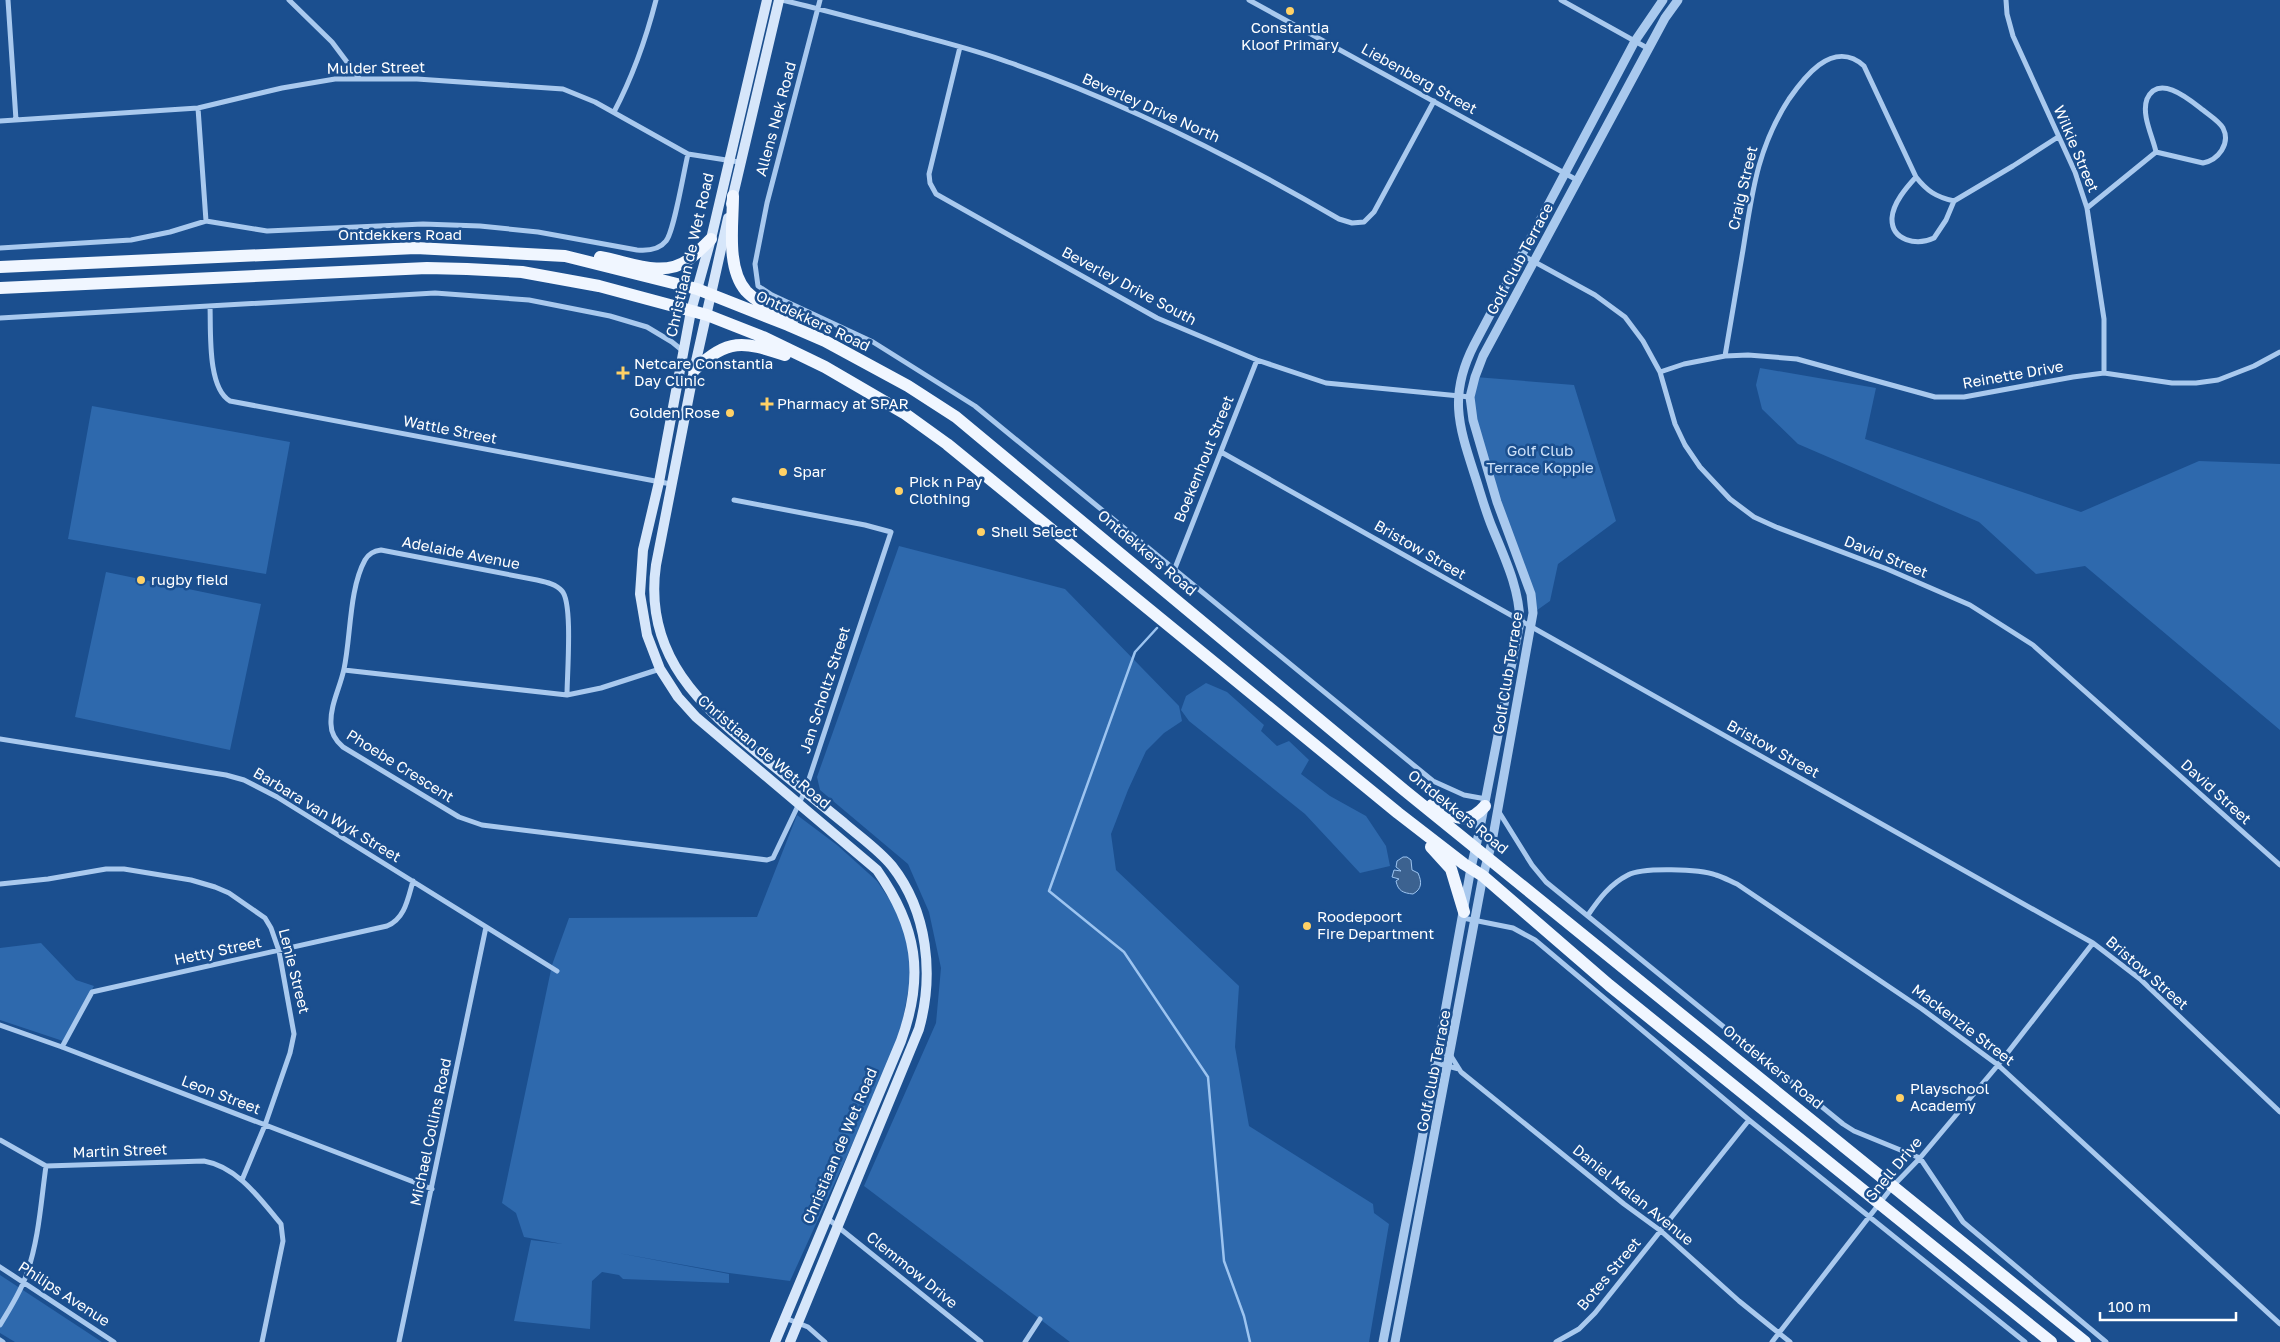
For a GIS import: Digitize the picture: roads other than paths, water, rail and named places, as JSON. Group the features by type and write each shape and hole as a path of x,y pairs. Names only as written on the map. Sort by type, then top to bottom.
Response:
{"main road":[{"name":"Christiaan de Wet Road","path":"767,0 711,239 691,311 643,550 640,594 647,635 660,669 678,697 696,717 878,870 894,894 908,926 914,956 913,998 908,1022 775,1342"},
{"name":"Christiaan de Wet Road","path":"781,0 739,162 712,294 694,370 653,584 654,604 659,629 670,656 680,677 695,696 739,737 868,843 892,867 913,903 922,931 927,957 927,990 919,1029 837,1224 790,1342"},
{"path":"733,196 733,252 736,269 746,291 766,305 878,363 908,386"},
{"path":"565,256 602,257 648,268 668,268 686,262 711,239"},
{"name":"Ontdekkers Road","path":"0,266 416,248 565,256 697,289 825,341 908,386 956,417 1404,790 2085,1342"},
{"path":"0,288 417,268 522,272 599,286 707,315 763,337 825,367 904,413 982,470 1398,813 1483,876 1609,985 2051,1342"},
{"path":"694,370 718,352 734,345 744,344 825,367"},
{"path":"1404,790 1459,818 1468,819 1489,805"},
{"path":"1398,813 1451,868 1463,915"}],"street":[{"path":"8,0 16,120"},
{"path":"290,0 332,42 359,78"},
{"path":"614,112 630,81 642,50 656,0"},
{"name":"Beverley Drive North","path":"781,0 818,8 1007,61 1120,106 1208,147 1339,219 1352,223 1364,222 1374,212 1434,101"},
{"name":"Allens Nek Road","path":"758,245 767,203 820,0"},
{"name":"Liebenberg Street","path":"1249,0 1577,180"},
{"path":"1561,0 1648,49"},
{"name":"Golf Club Terrace","path":"1396,1342 1487,857 1489,805 1520,622 1515,583 1489,520 1463,438 1459,419 1459,395 1462,372 1466,359 1635,41 1663,0"},
{"name":"Golf Club Terrace","path":"1383,1342 1471,868 1489,805 1533,613 1531,594 1497,502 1482,453 1473,420 1470,397 1475,377 1484,356 1648,49 1665,18 1678,0"},
{"name":"Wilkie Street","path":"2006,0 2007,14 2013,36 2075,172 2087,208 2104,319 2104,373"},
{"name":"Beverley Drive South","path":"960,47 929,174 930,183 936,194 1158,318 1257,360 1326,383 1470,397"},
{"name":"Craig Street","path":"1725,356 1753,187 1761,155 1772,127 1798,87 1816,67 1834,57 1845,56 1858,60 1864,66 1916,177 1934,196 1954,201"},
{"name":"Mulder Street","path":"0,121 198,108 299,84 359,78 418,79 563,89 614,112 688,154 739,162"},
{"path":"2166,88 2176,91 2223,128 2225,137 2221,152 2211,161 2203,163 2156,152 2146,113 2147,100 2152,93 2158,90 2166,88"},
{"path":"198,108 206,221"},
{"path":"1916,177 1902,194 1892,217 1893,225 1904,239 1917,243 1934,238 1946,220 1954,201 2014,166 2058,137"},
{"path":"2087,208 2156,152"},
{"name":"Ontdekkers Road","path":"0,248 131,240 158,235 206,221 267,231 423,224 480,226 538,232 637,250 650,250 661,246 671,234 688,154"},
{"name":"Ontdekkers Road","path":"758,245 755,274 758,286 873,342 975,406 1433,781 1464,796 1489,805 1541,876 1843,1124 1854,1131 1920,1158"},
{"name":"David Street","path":"1522,255 1595,294 1625,317 1643,341 1660,372 1675,424 1685,445 1708,478 1730,499 1754,517 1776,527 1888,569 1970,605 2033,645 2280,865"},
{"path":"0,318 417,293 529,300 600,313 637,323 672,342 683,352"},
{"name":"Wattle Street","path":"210,306 215,379 225,398 244,406 671,484"},
{"name":"Reinette Drive","path":"1660,372 1684,364 1725,356 1748,355 1797,359 1935,397 1964,397 2104,373 2172,383 2196,383 2218,380 2237,374 2280,352"},
{"name":"Boekenhout Street","path":"1174,568 1257,360"},
{"name":"Bristow Street","path":"1221,452 2093,943 2140,979 2280,1112"},
{"name":"Jan Scholtz Street","path":"734,500 865,525 891,532 805,791 798,802 777,852"},
{"name":"Adelaide Avenue","path":"344,670 356,587 362,569 370,554 381,550 537,580 558,587 564,593 568,611 566,695"},
{"path":"344,670 566,695 601,688 660,669"},
{"name":"Phoebe Crescent","path":"344,670 331,713 331,731 336,741 350,752 471,822 492,827 767,860 773,858 777,852"},
{"name":"Barbara van Wyk Street","path":"0,739 226,775 244,780 277,797 557,971"},
{"name":"Lenie Street","path":"0,884 119,868 191,880 229,893 260,913 272,928 279,951 294,1034 290,1052 265,1125 242,1180"},
{"name":"Mackenzie Street","path":"1588,915 1600,898 1616,882 1630,873 1668,870 1715,874 1752,894 1922,1009 1998,1065 2160,1211 2280,1324"},
{"name":"Hetty Street","path":"62,1047 92,992 370,931 392,924 401,915 413,882"},
{"path":"1463,915 1476,920 1513,928 1535,940 1749,1120 2025,1342"},
{"name":"Michael Collins Road","path":"399,1342 486,927"},
{"name":"Snell Drive","path":"1772,1342 1893,1186 1920,1158 1998,1065 2093,943"},
{"name":"Leon Street","path":"0,1025 432,1189"},
{"path":"1438,1050 1451,1056"},
{"name":"Daniel Malan Avenue","path":"1451,1056 1459,1069 1624,1204 1661,1231 1739,1301 1790,1342"},
{"name":"Daniel Malan Avenue","path":"1436,1063 1459,1069"},
{"name":"Botes Street","path":"1556,1342 1579,1329 1589,1319 1749,1120"},
{"path":"0,1140 46,1166 35,1239 24,1282 0,1325"},
{"path":"1920,1158 1963,1222 2106,1342"},
{"name":"Martin Street","path":"46,1166 204,1161 224,1167 242,1180 276,1219 283,1231 283,1241 262,1342"},
{"name":"Clemmow Drive","path":"827,1218 837,1224 981,1342"},
{"name":"Philips Avenue","path":"0,1267 112,1342"},
{"path":"785,1318 808,1326 825,1342"},
{"path":"1024,1342 1040,1319"}],"waterway":[{"path":"1157,628 1135,652 1049,891 1124,952 1208,1077 1224,1261 1244,1316 1250,1342"}],"place":[{"name":"Constantia Kloof Primary","path":"1290,11"},
{"name":"Netcare Constantia Day Clinic","path":"623,373"},
{"name":"Pharmacy at SPAR","path":"767,404"},
{"name":"Golden Rose","path":"730,413"},
{"name":"Spar","path":"783,472"},
{"name":"Pick n Pay Clothing","path":"899,491"},
{"name":"Shell Select","path":"981,532"},
{"name":"rugby field","path":"141,580"},
{"name":"Roodepoort Fire Department","path":"1307,926"},
{"name":"Playschool Academy","path":"1900,1098"}],"park label":[{"name":"Golf Club Terrace Koppie","path":"1540,460"}]}
